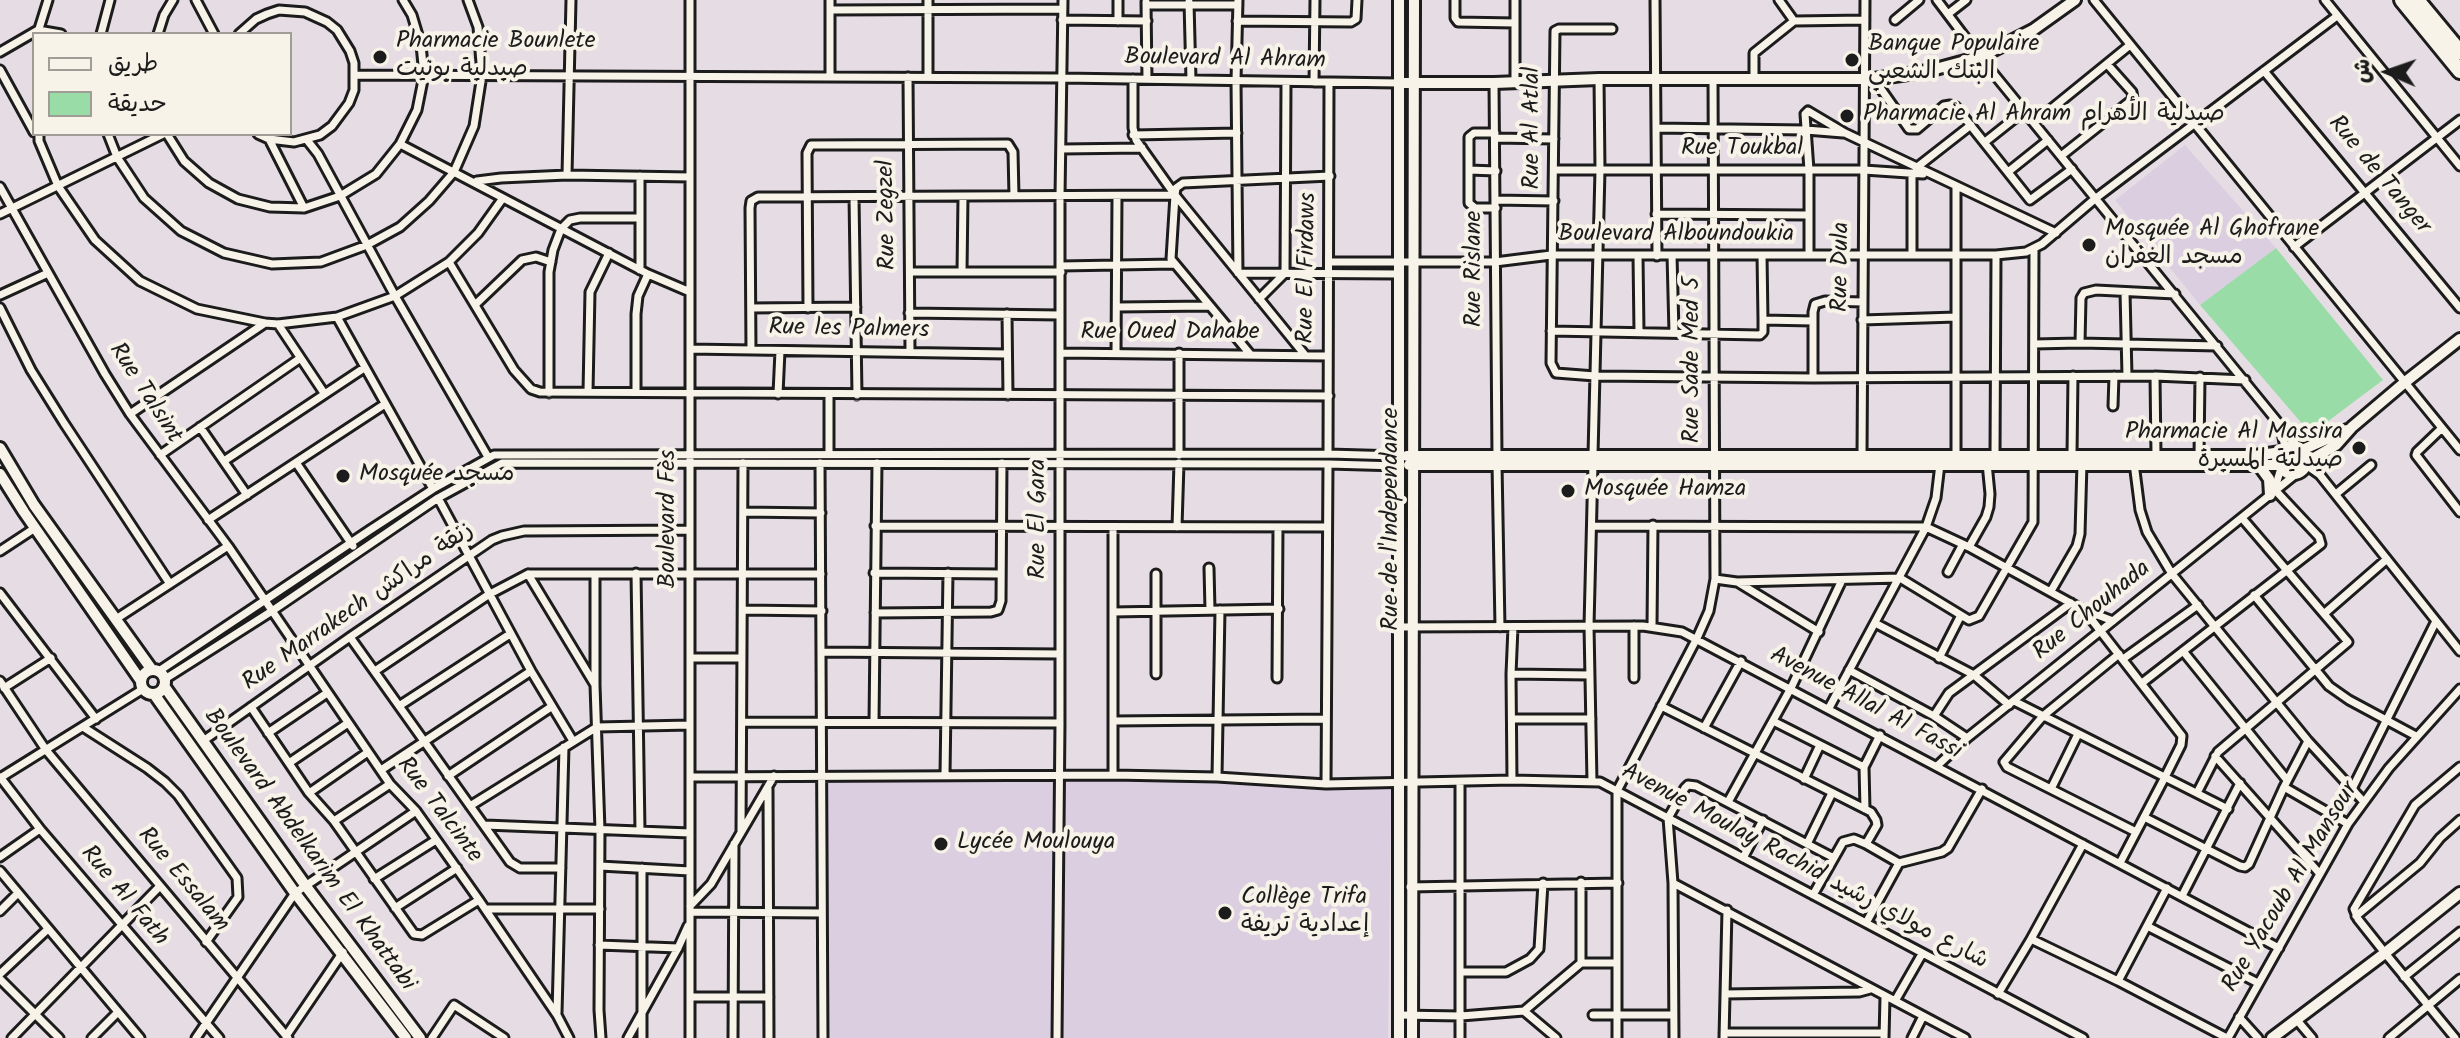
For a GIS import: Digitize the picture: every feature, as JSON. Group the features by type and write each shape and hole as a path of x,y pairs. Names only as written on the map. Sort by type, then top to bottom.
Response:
{"highway":[{"path":"2402,0 2460,71"},
{"path":"2417,0 2460,52"}],"street":[{"path":"38,32 48,0"},
{"path":"102,32 110,0"},
{"path":"159,32 173,0"},
{"path":"196,0 213,32"},
{"path":"166,136 184,161 200,176 238,199 270,207 304,208 340,196 376,174 400,144 417,110 424,75 421,45 412,15 403,0"},
{"path":"109,136 117,157 144,198 181,231 224,253 272,264 321,262 367,245 400,227 429,201 454,172 474,126 482,75 478,27 468,0"},
{"path":"567,175 571,0"},
{"name":"Boulevard Fès","path":"690,0 690,1038"},
{"path":"830,0 830,77"},
{"path":"871,0 871,11"},
{"path":"928,0 928,77"},
{"path":"1118,0 1118,21"},
{"path":"1314,82 1315,0"},
{"path":"1237,21 1353,21 1356,19 1357,0"},
{"name":"Rue de l'Independance","path":"1399,0 1399,1038"},
{"name":"Rue de l'Independance","path":"1412,1038 1414,0"},
{"path":"1455,0 1455,18 1458,22 1515,23"},
{"path":"1515,0 1515,81"},
{"path":"1655,0 1657,256"},
{"path":"1779,0 1794,21"},
{"name":"Rue Dula","path":"1862,455 1864,141 1869,79 1865,0"},
{"path":"1895,20 1919,0"},
{"path":"1937,0 1980,57 2279,421 2300,448 2306,464 2336,494 2460,651"},
{"path":"1948,14 1966,0"},
{"name":"Boulevard Al Ahram","path":"355,75 1062,78 1399,83 1494,83 1554,79 1869,79 1928,71 1980,57 2033,30 2075,0"},
{"path":"2094,0 2460,450"},
{"path":"2325,0 2460,166"},
{"path":"1147,79 1146,2 1238,2 1238,273"},
{"path":"1190,2 1191,80"},
{"path":"830,10 928,11 1062,4"},
{"name":"Rue El Gara","path":"1057,1038 1062,4"},
{"path":"241,32 256,19 279,10 316,16 337,30 345,40 355,75 354,90 342,116 320,135 294,142 262,136"},
{"path":"1715,579 1737,582 1900,578 1969,620 1979,616 2033,522 2034,250 2096,198 2337,16"},
{"path":"1062,20 1147,21"},
{"path":"1754,79 1754,53 1794,21 1865,20"},
{"name":"Rue Al Atlal","path":"1595,376 1561,374 1554,371 1551,363 1555,35 1558,29 1612,29"},
{"path":"0,52 32,35"},
{"path":"2034,123 2130,45"},
{"path":"2061,156 2133,99 2132,92 2107,64"},
{"path":"0,70 32,126"},
{"name":"Rue de Tanger","path":"2264,71 2460,308"},
{"name":"Rue Zegzel","path":"908,77 910,352"},
{"path":"1133,79 1133,135 1175,195 1305,355"},
{"path":"1592,782 1589,626 1600,170 1599,79"},
{"name":"Rue Sade Med 5","path":"1617,791 1697,638 1712,601 1715,579 1713,79"},
{"path":"1869,79 1909,129 1917,129 1944,106 1956,107 2030,200 2072,169"},
{"path":"1259,299 1285,273 1286,82"},
{"name":"Rue El Firdaws","path":"1328,454 1329,82"},
{"name":"Rue Rislane","path":"1494,83 1500,627"},
{"path":"1809,255 1809,170 1805,114 1808,111 1914,170 1930,174 2056,233"},
{"path":"1985,142 2024,111"},
{"path":"2294,247 2460,120"},
{"path":"1914,170 1971,125"},
{"path":"1656,128 1845,133"},
{"path":"1133,135 1237,133"},
{"path":"1554,139 1471,134 1469,203 1475,208 1554,201"},
{"path":"37,136 58,186 95,240 140,281 197,309 265,323 337,317 395,296 449,262 478,233 503,198"},
{"path":"0,214 161,136"},
{"path":"269,139 304,208"},
{"path":"307,140 318,154 488,457"},
{"path":"2008,172 2048,140"},
{"path":"400,144 640,270 690,292"},
{"path":"808,308 807,153 811,145 1008,144 1013,152 1014,196"},
{"path":"1062,149 1142,148"},
{"path":"1469,170 1496,171"},
{"name":"Rue Toukbal","path":"1554,170 1914,170"},
{"path":"1912,255 1914,170"},
{"path":"476,182 567,175 690,177"},
{"path":"640,176 640,270"},
{"path":"1250,354 1174,264 1170,255 1176,188 1183,183 1330,176"},
{"path":"1956,186 1956,459"},
{"name":"Rue Talsint","path":"0,187 130,414 272,611"},
{"path":"751,350 751,201 758,197 1175,195"},
{"path":"1116,353 1117,196"},
{"path":"854,197 857,395"},
{"path":"962,272 963,197"},
{"path":"1656,214 1808,215"},
{"path":"549,393 551,262 561,229 570,220 580,218 640,218"},
{"name":"Boulevard Alboundoukia","path":"1399,268 1413,262 1495,262 1551,255 1996,255 2034,250"},
{"path":"588,392 590,292 609,253"},
{"path":"1672,255 1674,333"},
{"path":"1551,331 1758,335 1763,332 1762,255"},
{"path":"1948,572 1986,517 1989,507 1996,255"},
{"path":"1638,256 1639,332"},
{"path":"476,304 522,260 536,257 551,262"},
{"path":"449,262 514,370 531,389 549,393 1329,396"},
{"path":"1329,262 1399,268"},
{"path":"910,272 1174,264"},
{"path":"1238,273 1329,274 1399,268"},
{"path":"0,295 48,273"},
{"path":"636,391 636,314 638,296 648,274"},
{"path":"2080,343 2081,298 2084,293 2096,290 2175,294"},
{"path":"2125,292 2127,376"},
{"path":"1813,378 1815,304 1819,301 1863,302"},
{"path":"1118,307 1209,306"},
{"path":"751,308 856,307"},
{"path":"0,308 47,397 170,584"},
{"path":"909,313 1060,315"},
{"path":"1007,314 1008,395"},
{"path":"337,317 433,489"},
{"path":"1862,320 1956,317"},
{"path":"1763,320 1813,321"},
{"path":"130,414 265,323"},
{"path":"278,324 324,393"},
{"path":"1715,460 1862,455 2082,463 2258,464 2280,467 2287,474 2296,474 2336,445 2352,427 2460,339"},
{"path":"2034,344 2217,346"},
{"name":"Rue les Palmers","path":"690,349 1007,354"},
{"path":"778,394 780,351"},
{"name":"Rue Oued Dahabe","path":"1060,353 1328,356"},
{"path":"1177,527 1179,353"},
{"path":"160,455 299,359"},
{"path":"224,461 364,368"},
{"path":"1595,376 2155,376 2245,380"},
{"path":"2072,455 2073,376"},
{"path":"2113,406 2114,376"},
{"path":"2155,376 2156,455"},
{"path":"2199,455 2200,377"},
{"path":"829,394 829,454"},
{"path":"208,520 385,404"},
{"path":"2272,493 2283,450 2279,421"},
{"path":"200,427 247,495"},
{"path":"2034,459 2072,455 2255,456 2300,448 2352,427"},
{"path":"2442,428 2416,455 2460,512"},
{"name":"Boulevard Abdelkarim El Khattabi","path":"0,448 34,505 160,677 305,885 406,1038"},
{"path":"0,778 146,688 266,601 433,489 488,457 501,454 743,463 1061,464 1328,454 1399,461"},
{"path":"146,688 145,674 160,677 272,611 438,498 502,463 829,454 1061,454 1328,464 1715,460 1940,464 1956,459"},
{"path":"741,831 743,463"},
{"path":"820,463 823,1038"},
{"path":"874,722 877,463"},
{"path":"875,613 998,610 1002,463"},
{"path":"2051,591 2077,546 2080,534 2082,463"},
{"path":"2134,463 2140,510 2147,532 2172,574 2308,741 2363,801"},
{"path":"297,464 356,551"},
{"path":"1326,784 1328,464"},
{"path":"1829,708 1926,527 1936,498 1940,464"},
{"path":"2142,683 2318,547 2321,541 2272,493 2269,479 2258,464"},
{"path":"2336,494 2371,465"},
{"name":"Boulevard Abdelkarim El Khattabi","path":"0,474 146,688 295,893 420,1038"},
{"name":"Rue Chouhada","path":"1937,766 1967,738 2296,474"},
{"path":"438,498 488,595 573,741"},
{"path":"743,512 821,513"},
{"path":"2197,793 2215,756 2245,726 2348,642 2242,518"},
{"path":"1652,626 1653,525"},
{"path":"875,526 1327,527"},
{"path":"1592,526 1926,527 2085,611 2113,621"},
{"path":"1113,527 1113,775"},
{"path":"1277,678 1278,527"},
{"path":"0,551 35,528"},
{"name":"Rue Marrakech زنقة مراكش","path":"203,741 492,540 524,531 690,530"},
{"path":"116,619 228,546"},
{"path":"2325,613 2387,559"},
{"path":"1209,568 1210,610"},
{"path":"636,573 640,831"},
{"path":"874,573 1001,574"},
{"path":"945,775 948,573"},
{"path":"375,671 488,595 528,574 821,574"},
{"path":"528,574 595,685"},
{"path":"595,574 601,1038"},
{"path":"1156,574 1156,674"},
{"path":"1728,802 1791,688 1842,580"},
{"path":"1737,582 1819,632"},
{"path":"0,593 96,719"},
{"path":"2254,595 2329,686 2416,736"},
{"path":"1934,716 1949,693 2071,603"},
{"path":"2136,832 2007,767 2004,762 2043,716 2121,657 2198,605"},
{"path":"1113,612 1279,609"},
{"path":"743,610 822,611"},
{"path":"1217,777 1220,610"},
{"name":"Rue Talcinte","path":"272,611 390,784 416,811 486,909 569,1038"},
{"path":"2085,611 2182,736 2181,745 2120,863"},
{"path":"1939,658 1961,615"},
{"path":"2352,789 2436,621"},
{"path":"1875,623 1974,675 2011,703 2228,809"},
{"path":"1634,626 1634,678"},
{"name":"Avenue Allal Al Fassi","path":"1399,627 1652,626 1682,632 2279,948"},
{"path":"1512,780 1513,627"},
{"path":"399,706 510,634"},
{"path":"350,637 514,866 561,868"},
{"path":"2183,651 2245,726 2286,783 2348,824"},
{"path":"822,652 1060,654"},
{"path":"2,684 51,658"},
{"path":"690,658 742,658"},
{"path":"1704,728 1741,661"},
{"path":"1849,670 1934,716 1967,738"},
{"path":"381,770 531,671"},
{"path":"1511,674 1590,675"},
{"name":"Rue Essalam","path":"2,684 46,750 287,1037"},
{"name":"Rue Yacoub Al Mansour","path":"2228,1038 2363,801 2416,736 2460,689"},
{"path":"268,733 327,693"},
{"path":"1661,706 1871,812 1877,825 1866,844"},
{"path":"251,707 309,793 334,821 412,933 420,936 479,900"},
{"path":"448,776 551,707"},
{"path":"1113,721 1326,719"},
{"path":"1512,719 1591,719"},
{"path":"1773,721 1864,767"},
{"path":"742,722 1060,723"},
{"path":"289,763 348,723"},
{"path":"470,806 597,727 690,725"},
{"path":"83,727 165,782 178,795 237,878 238,897 206,942"},
{"path":"2051,789 2078,734"},
{"path":"1865,809 1864,767 1880,735"},
{"path":"2144,817 2245,867 2308,741"},
{"path":"1804,779 1820,745"},
{"path":"557,1015 564,747"},
{"path":"309,793 368,752"},
{"path":"2215,756 2320,874"},
{"path":"2455,1038 2356,916 2356,905 2415,805 2460,767"},
{"name":"Avenue Moulay Rachid شارع مولاي رشيد","path":"690,777 1113,775 1326,784 1512,780 1600,782 2071,1035 2083,1038"},
{"path":"628,1038 678,948 690,913 711,884 774,776"},
{"name":"Rue Al Fath","path":"0,778 219,1038"},
{"path":"1460,783 1460,1038"},
{"path":"2182,896 2240,783"},
{"path":"334,821 390,784"},
{"path":"1674,1038 1673,883 1668,818 1688,785 1728,802 1834,858"},
{"path":"768,789 769,1038"},
{"path":"1813,895 1846,840 1854,839 1866,844 1899,863 1942,852 1948,848 1982,789"},
{"path":"1617,791 1617,1038"},
{"path":"1807,844 1832,793"},
{"path":"196,1038 295,893 416,811"},
{"path":"1743,858 1763,820"},
{"path":"2356,916 2420,863 2460,820"},
{"path":"485,825 690,833"},
{"path":"0,857 40,829"},
{"path":"374,879 436,840"},
{"path":"733,1038 734,844"},
{"path":"1998,994 2083,844"},
{"path":"1866,923 1899,863"},
{"path":"600,866 690,871"},
{"path":"395,908 457,868"},
{"path":"642,868 642,1038"},
{"path":"0,871 140,1038"},
{"path":"1581,882 1581,963"},
{"path":"1460,972 1506,972 1530,959 1539,949 1543,883"},
{"path":"1399,887 1618,883"},
{"path":"1673,883 1962,1037"},
{"path":"12,1038 160,886"},
{"path":"2118,981 2167,888"},
{"path":"0,911 18,893"},
{"path":"2272,1038 2460,893"},
{"path":"486,909 600,909"},
{"path":"1727,910 1724,1035 1884,1036 1885,997"},
{"path":"690,913 822,913"},
{"path":"2147,926 2258,983"},
{"path":"48,929 0,976 59,1038"},
{"path":"2404,977 2460,932"},
{"path":"2031,939 2228,1038"},
{"path":"599,945 678,948"},
{"path":"287,1037 346,949"},
{"path":"1895,1001 1922,954"},
{"path":"1399,1015 1461,1016 1524,1011 1581,963 1617,963"},
{"path":"2389,1038 2460,979"},
{"path":"1725,994 1859,992 1870,989"},
{"path":"690,997 769,997"},
{"path":"432,1038 454,1005 504,1038"},
{"path":"1524,1011 1556,1038"},
{"path":"92,1038 118,1012"},
{"path":"1593,1015 1673,1015"},
{"path":"1912,1038 1923,1016"},
{"path":"2239,1017 2258,1038"},
{"path":"2296,1019 2312,1038"}],"shaded area":[{"path":"2185,145 2276,248 2200,305 2115,200"},
{"path":"822,776 1060,776 1391,789 1388,1038 822,1038"}],"green space":[{"path":"2276,248 2383,380 2311,434 2200,305"}],"place":[{"name":"Pharmacie Bounlete صيدلية بونيت","path":"380,57"},
{"name":"Banque Populaire البنك الشعبي","path":"1852,60"},
{"name":"Pharmacie Al Ahram صيدلية الأهرام","path":"1847,116"},
{"name":"Mosquée Al Ghofrane مسجد الغفران","path":"2089,245"},
{"name":"Pharmacie Al Massira صيدلية المسيرة","path":"2359,448"},
{"name":"Mosquée مسجد","path":"343,476"},
{"name":"Mosquée Hamza","path":"1568,491"},
{"name":"Lycée Moulouya","path":"941,844"},
{"name":"Collège Trifa إعدادية تريفة","path":"1225,913"}]}
